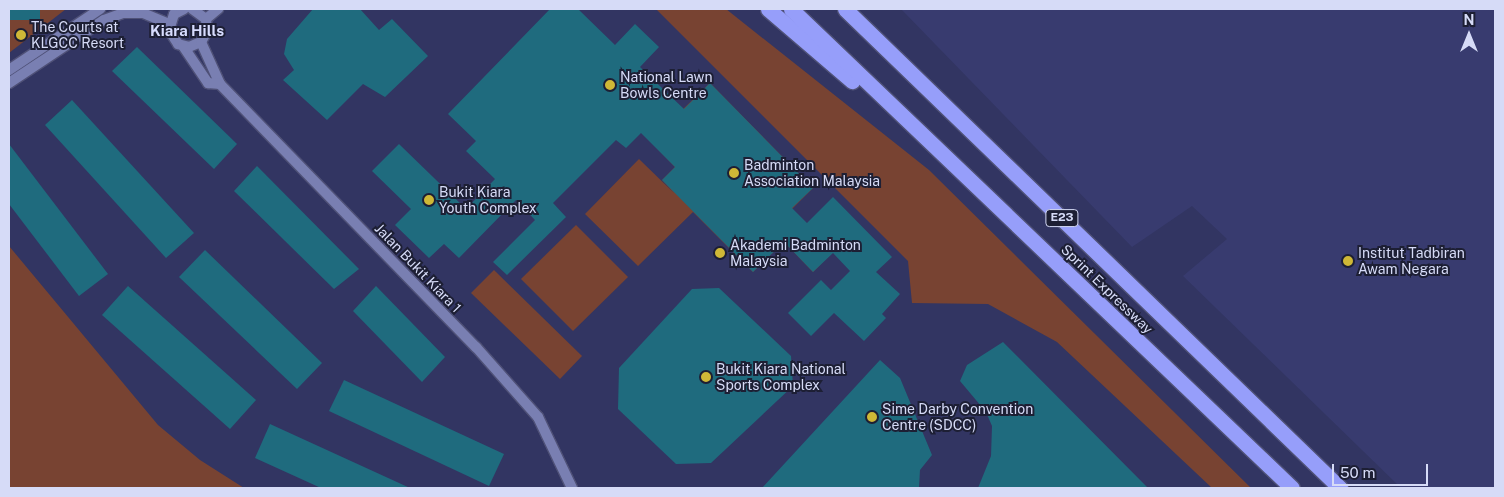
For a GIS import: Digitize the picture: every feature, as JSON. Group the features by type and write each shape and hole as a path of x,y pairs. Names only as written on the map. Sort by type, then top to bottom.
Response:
{"highway":[{"path":"768,9 854,82 889,104"},
{"name":"Sprint Expressway","path":"791,9 1292,488"},
{"name":"Sprint Expressway","path":"844,9 1340,488"},
{"path":"856,9 896,58"}],"street":[{"path":"9,70 100,9"},
{"path":"178,9 169,24 170,35 183,46 201,42 207,31 206,19 192,9"},
{"path":"206,19 218,9"},
{"path":"9,83 104,20 123,13 143,13 169,24"},
{"name":"Jalan Bukit Kiara 1","path":"201,42 220,84 469,340 538,417 572,488"},
{"name":"Jalan Bukit Kiara 1","path":"183,46 208,83 220,84"}],"shaded area":[{"name":"The Courts at KLGCC Resort","path":"9,9 66,9 9,53"},
{"path":"656,9 726,9 929,170 1251,488 1212,488 1057,342 988,304 912,303 908,261"},
{"name":"Institut Tadbiran Awam Negara","path":"901,9 1495,9 1495,488 1401,488 1183,276 1227,239 1192,206 1132,247"},
{"name":"Badminton Association Malaysia","path":"710,83 813,188 792,209 828,257 813,272 784,242 753,272 693,212 638,266 585,214 639,159 674,193 662,180 675,167 650,141"},
{"path":"576,225 628,277 573,331 521,279"},
{"path":"9,246 158,425 200,460 244,488 9,488"},
{"path":"494,270 582,356 560,379 471,293"}],"building":[{"path":"9,9 40,9 40,20 9,20"},
{"path":"313,9 360,9 379,30 392,19 428,56 385,97 363,84 327,120 283,80 294,70 284,54 287,39"},
{"path":"550,9 578,9 615,45 635,24 659,47 640,67 684,109 710,83 813,188 792,208 807,223 833,197 892,257 876,272 900,294 882,314 886,318 864,341 834,313 811,336 788,313 821,280 831,290 850,271 833,253 813,272 784,242 753,272 662,180 675,167 641,133 626,148 616,140 553,203 566,217 507,275 493,262 535,220 516,200 459,258 444,244 429,258 395,225 411,209 372,171 399,144 466,209 495,179 466,151 476,141 448,114"},
{"path":"137,47 237,144 214,169 112,71"},
{"path":"72,100 194,233 166,258 45,125"},
{"path":"9,144 108,274 79,296 9,204"},
{"path":"257,166 359,269 334,289 234,191"},
{"path":"205,250 322,363 297,389 179,277"},
{"path":"128,286 256,400 230,429 102,315"},
{"path":"376,286 445,357 422,382 353,311"},
{"name":"Bukit Kiara National Sports Complex","path":"719,288 791,356 793,386 711,463 676,464 618,409 619,368 692,289"},
{"path":"1003,342 1148,488 978,488 991,456 992,426 986,412 960,381 967,365"},
{"name":"Sime Darby Convention Centre (SDCC)","path":"880,360 900,378 932,455 920,470 919,488 762,488"},
{"path":"344,380 504,454 489,486 329,411"},
{"path":"270,424 410,488 321,488 255,458"}],"place":[{"name":"The Courts at KLGCC Resort","path":"21,35"},
{"name":"National Lawn Bowls Centre","path":"610,85"},
{"name":"Badminton Association Malaysia","path":"734,173"},
{"name":"Bukit Kiara Youth Complex","path":"429,200"},
{"name":"Akademi Badminton Malaysia","path":"720,253"},
{"name":"Institut Tadbiran Awam Negara","path":"1348,261"},
{"name":"Bukit Kiara National Sports Complex","path":"706,377"},
{"name":"Sime Darby Convention Centre (SDCC)","path":"872,417"}],"district":[{"name":"Kiara Hills","path":"187,31"}]}
